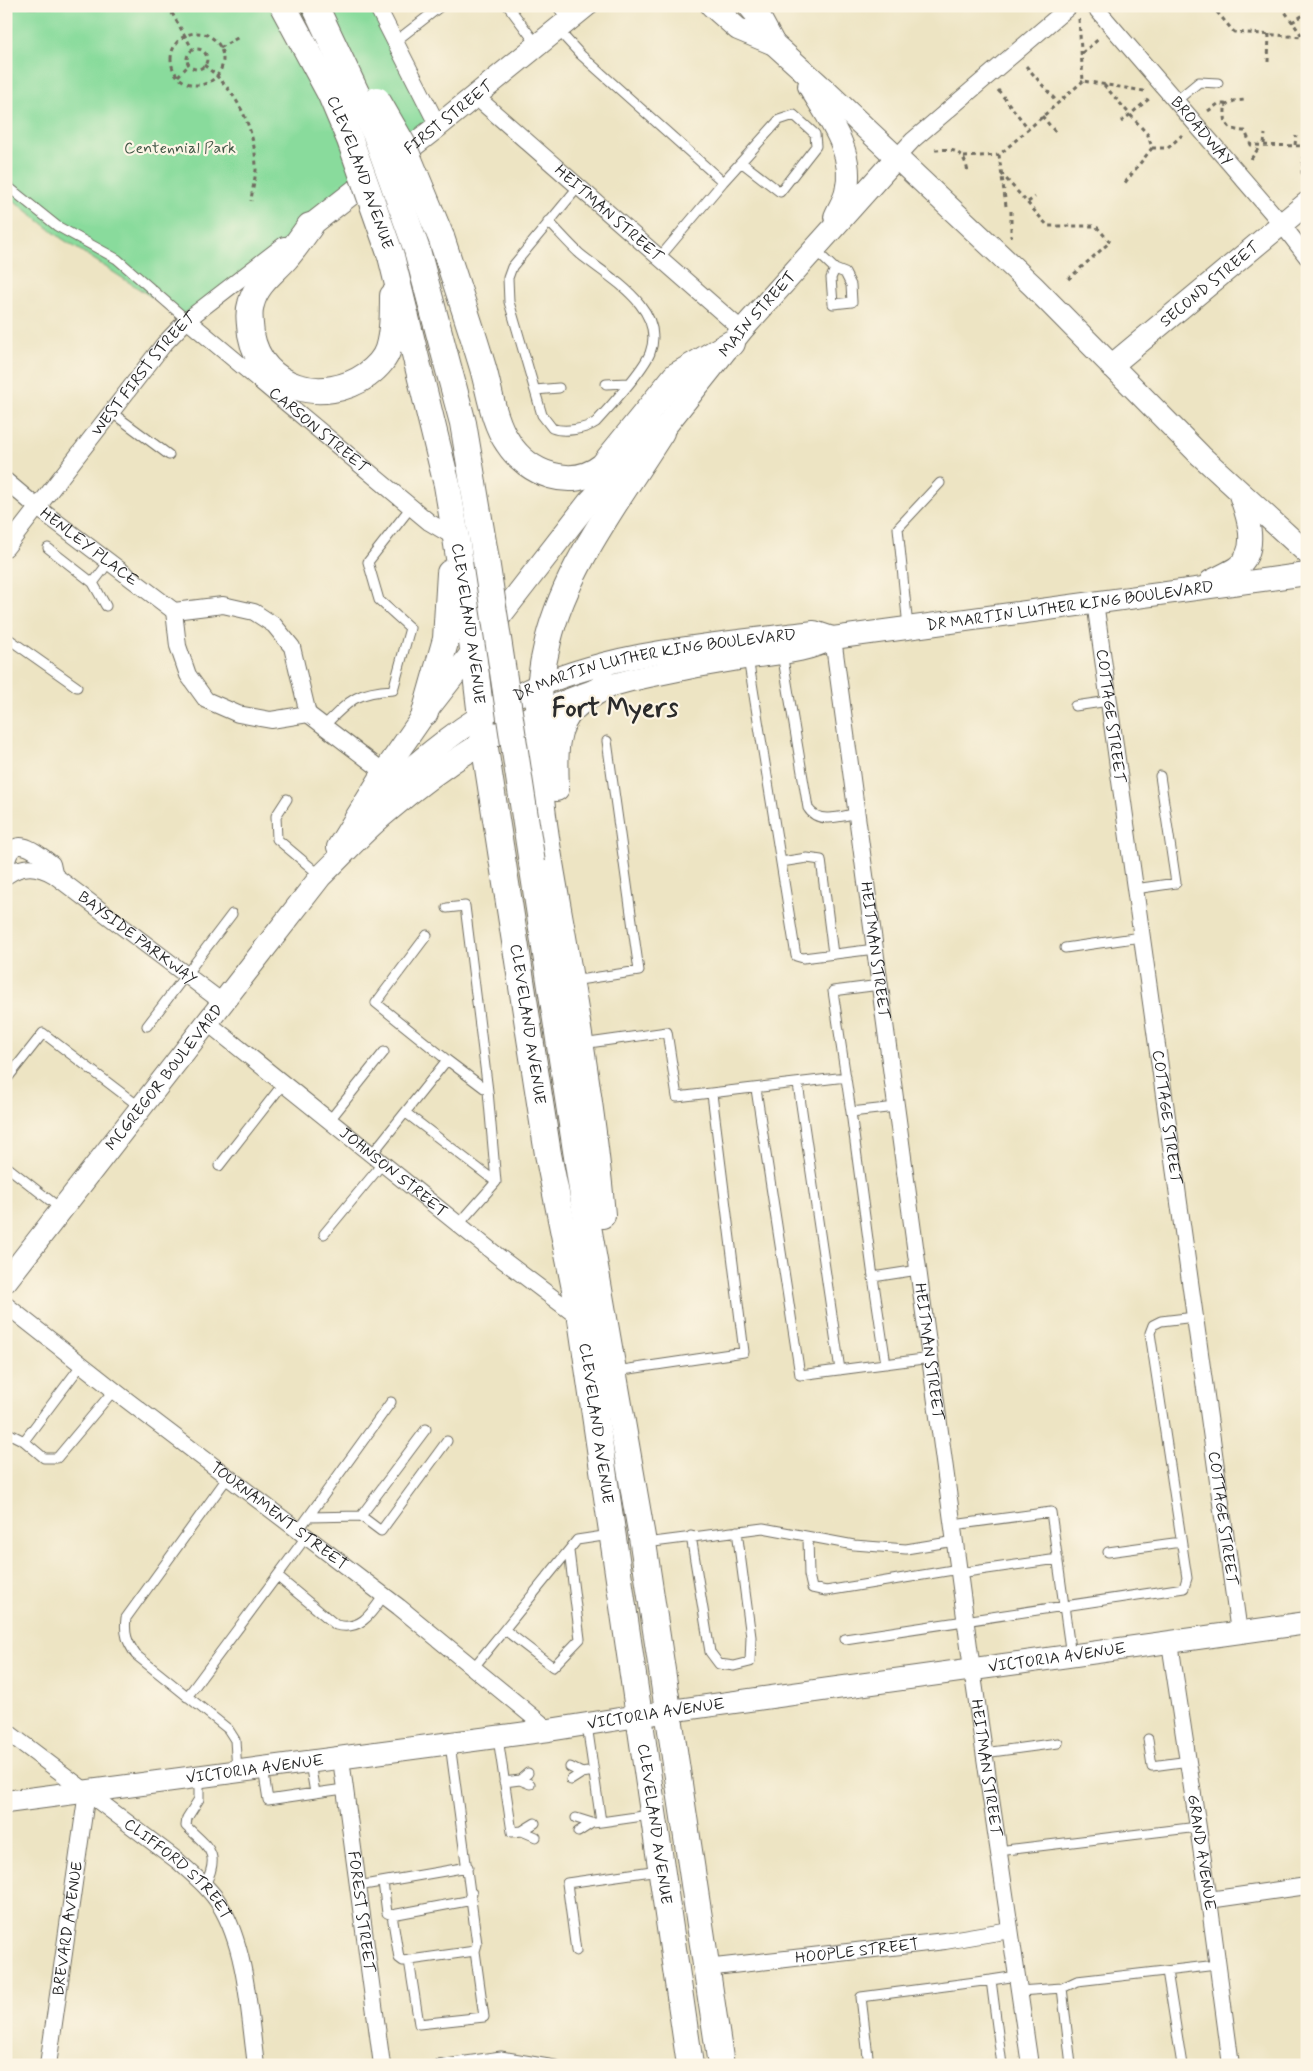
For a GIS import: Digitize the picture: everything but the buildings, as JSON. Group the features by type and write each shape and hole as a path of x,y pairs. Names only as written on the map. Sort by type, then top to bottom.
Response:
{"main road":[{"name":"CLEVELAND AVENUE","path":"283,6 330,93 344,125 392,261 447,485 473,649 484,742 548,1154 581,1319 690,2065"},
{"name":"FIRST STREET","path":"310,226 538,46 561,19 586,6"},
{"path":"712,6 738,29 774,44"},
{"path":"749,6 761,20 774,44 1033,286 1111,366 1239,491 1307,553"},
{"name":"CLEVELAND AVENUE","path":"319,14 376,135 417,250 463,423 486,560 571,1125 670,1711 721,2065"},
{"path":"319,14 374,95 402,145 441,237 482,367 496,420 508,443 530,466 546,473 571,479 582,478 595,472 676,376 737,337"},
{"path":"798,66 840,139 847,162 846,192 820,242"},
{"name":"MAIN STREET","path":"473,649 588,502 628,460 660,432 737,337 896,158"},
{"name":"SECOND STREET","path":"1111,366 1281,224 1305,192"},
{"path":"310,226 285,259 260,284 251,304 249,322 258,356 271,371 296,388 314,392 332,390 358,381 375,369 387,351 393,321 392,261"},
{"path":"484,742 529,690 563,595 599,531 660,432"},
{"path":"1196,588 1236,568 1245,559 1250,536 1248,519 1239,491"},
{"path":"476,676 485,654 579,533 588,502"},
{"path":"425,713 446,638 451,552 456,538"},
{"name":"DR MARTIN LUTHER KING BOULEVARD","path":"484,742 537,712 607,685 692,666 814,648 833,638 1307,574"},
{"name":"DR MARTIN LUTHER KING BOULEVARD","path":"481,716 529,690 628,659 814,632 833,638"},
{"name":"MCGREGOR BOULEVARD","path":"321,876 384,772 473,649"},
{"path":"565,950 566,903 556,822 556,751 561,725 574,707 607,685"},
{"path":"529,690 537,712 540,794 599,1180 607,1331"},
{"name":"MCGREGOR BOULEVARD","path":"354,820 419,761 481,716"},
{"name":"MCGREGOR BOULEVARD","path":"6,1281 321,876 370,827 411,792 484,742"},
{"name":"VICTORIA AVENUE","path":"6,1802 450,1744 670,1711 1307,1623"}],"street":[{"path":"377,6 438,126"},
{"name":"BROADWAY","path":"1094,6 1281,224 1307,257"},
{"name":"MAIN STREET","path":"896,158 913,140 1075,13"},
{"name":"HEITMAN STREET","path":"475,96 660,258 737,337"},
{"name":"WEST FIRST STREET","path":"9,540 38,508 164,344 187,320 310,226"},
{"name":"CARSON STREET","path":"187,320 429,522 456,538"},
{"name":"HENLEY PLACE","path":"6,482 174,611"},
{"name":"COTTAGE STREET","path":"1095,602 1239,1632"},
{"path":"308,714 271,720 238,714 206,700 188,675 178,646 174,611 223,605 254,612 274,625 292,647 302,679 308,714 384,772"},
{"name":"HEITMAN STREET","path":"833,638 972,1669 1030,2065"},
{"name":"BAYSIDE PARKWAY","path":"6,868 8,855 14,848 24,846 33,848 52,864 54,875"},
{"name":"BAYSIDE PARKWAY","path":"6,876 16,869 28,867 41,868 54,875 222,1002"},
{"name":"JOHNSON STREET","path":"208,1023 329,1121 581,1319"},
{"name":"TOURNAMENT STREET","path":"6,1305 114,1390 384,1595 549,1730"},
{"name":"GRAND AVENUE","path":"1170,1643 1210,1900 1231,2065"},
{"name":"CLIFFORD STREET","path":"6,1731 178,1861 205,1885 220,1905 234,1932 256,2065"},
{"name":"FOREST STREET","path":"341,1758 382,2065"},
{"name":"BREVARD AVENUE","path":"48,2065 87,1792"},
{"path":"1210,1900 1307,1886"},
{"name":"HOOPLE STREET","path":"706,1968 945,1941 1010,1930"}],"lane":[{"path":"396,41 441,6"},
{"path":"508,6 538,46"},
{"path":"561,19 580,55 723,182"},
{"path":"1176,101 1199,82 1218,83"},
{"path":"660,258 723,182 741,162 779,120 794,115 815,134 816,146 780,192 741,162"},
{"path":"6,186 57,226 117,259 187,320"},
{"path":"548,221 578,252 642,306 650,321 652,344 650,354 596,422 590,426 565,430 558,430 546,423 511,311 507,291 509,274 548,221 579,186"},
{"path":"820,242 835,269"},
{"path":"606,384 628,383"},
{"path":"535,390 559,388"},
{"path":"111,412 169,455"},
{"path":"908,627 898,528 940,483"},
{"path":"324,726 349,701 369,692 393,690 410,628 379,600 368,562 411,507"},
{"path":"48,548 93,584 106,606"},
{"path":"93,584 109,562"},
{"path":"6,637 77,687"},
{"path":"782,653 808,808 811,813 823,819 858,813"},
{"path":"748,657 796,956 803,958 875,949"},
{"path":"1075,706 1109,701"},
{"path":"570,982 639,971 607,741"},
{"path":"1135,889 1176,883 1160,776"},
{"path":"287,800 276,816 277,839 321,876"},
{"path":"781,862 807,858 821,860 833,954"},
{"path":"447,908 466,906 488,1091 496,1182 459,1224"},
{"path":"147,1026 232,914"},
{"path":"427,935 376,1003 488,1091"},
{"path":"1065,948 1142,937"},
{"path":"880,985 833,991 886,1364"},
{"path":"579,1044 667,1032 677,1097 846,1077"},
{"path":"6,1080 43,1033 140,1107"},
{"path":"329,1121 384,1052"},
{"path":"324,1234 378,1159 406,1113 448,1060"},
{"path":"219,1166 283,1084"},
{"path":"798,1084 840,1370"},
{"path":"756,1089 800,1375 931,1358"},
{"path":"613,1371 744,1352 712,1094"},
{"path":"851,1112 896,1107"},
{"path":"406,1113 496,1182"},
{"path":"6,1166 61,1209"},
{"path":"872,1276 918,1270"},
{"path":"845,1639 1184,1588 1187,1578 1150,1332 1153,1325 1161,1321 1195,1317"},
{"path":"24,1441 82,1364"},
{"path":"6,1432 24,1441 44,1458 57,1458 114,1390"},
{"path":"188,1697 278,1577 302,1534 308,1517 391,1402"},
{"path":"361,1516 426,1429"},
{"path":"308,1517 361,1516 381,1531 447,1441"},
{"path":"228,1477 126,1618 124,1632 127,1642 136,1655 228,1729 235,1740 237,1772"},
{"path":"643,1543 763,1528 808,1538 854,1545 906,1548 954,1533 1051,1512 1071,1656"},
{"path":"691,1536 710,1652 718,1664 734,1666 750,1662 751,1637 736,1530"},
{"path":"474,1667 577,1540 612,1535"},
{"path":"808,1538 809,1575 812,1588 826,1591 959,1571 1058,1559"},
{"path":"1108,1552 1181,1542"},
{"path":"505,1630 553,1667 580,1639 568,1551"},
{"path":"278,1577 336,1625 344,1627 360,1624 368,1618 384,1595"},
{"path":"587,1724 594,1772 596,1822"},
{"path":"498,1737 512,1832 522,1831 534,1823"},
{"path":"1148,1738 1152,1766 1189,1761"},
{"path":"984,1753 1058,1743"},
{"path":"409,1960 419,2024 484,2017 475,1950 477,1944 472,1893 450,1744"},
{"path":"310,1762 315,1793"},
{"path":"570,1766 582,1773"},
{"path":"263,1768 268,1800 344,1789"},
{"path":"571,1780 582,1773 594,1772"},
{"path":"520,1780 528,1773"},
{"path":"199,1777 199,1799 187,1818 186,1826 210,1848 214,1858 212,1871 205,1885"},
{"path":"504,1782 520,1780 530,1784"},
{"path":"576,1818 596,1822 654,1814"},
{"path":"578,1832 596,1822"},
{"path":"998,1851 1198,1827"},
{"path":"522,1831 536,1837"},
{"path":"358,1886 468,1867"},
{"path":"576,1951 567,1883 662,1870"},
{"path":"383,1882 387,1913 392,1914 467,1901 472,1893"},
{"path":"392,1914 399,1958 403,1961 475,1950"},
{"path":"869,2065 861,1997 991,1980 1062,1988 1077,1981 1218,1965"},
{"path":"1167,1971 1182,2065"},
{"path":"991,1980 1002,2065"},
{"path":"1062,1988 1071,2065"},
{"path":"438,2065 501,2056 555,2065"}],"path":[{"path":"168,6 194,50"},
{"path":"1281,6 1307,43"},
{"path":"1217,12 1234,32 1302,37"},
{"path":"1075,13 1082,53 1084,81"},
{"path":"1292,22 1307,13"},
{"path":"194,34 209,36 220,48 223,64 217,75 208,82 200,85 190,84 178,76 172,66 171,58 174,49 186,36 194,34"},
{"path":"1268,62 1269,34"},
{"path":"220,48 239,37"},
{"path":"1082,53 1100,38"},
{"path":"194,50 200,50 207,58 204,65 197,69 189,65 187,58 194,50"},
{"path":"178,76 189,65"},
{"path":"204,65 217,75 243,109 251,137 256,170 251,201"},
{"path":"1026,66 1058,103"},
{"path":"1084,81 1144,91"},
{"path":"964,157 999,155 1084,81"},
{"path":"1104,85 1148,135 1152,148"},
{"path":"998,90 1028,128"},
{"path":"1121,122 1150,98"},
{"path":"1208,111 1218,104 1225,106 1234,101 1244,100"},
{"path":"1225,106 1226,120 1230,128 1245,131 1251,145 1306,146 1302,172 1305,192"},
{"path":"1042,116 1057,134"},
{"path":"1251,159 1262,145 1265,134"},
{"path":"1152,148 1168,148 1182,135"},
{"path":"1295,146 1296,136"},
{"path":"934,150 950,148 958,151 964,157 968,172"},
{"path":"1124,184 1152,148"},
{"path":"999,155 1006,206"},
{"path":"1002,173 1048,226 1096,226 1110,242 1066,281"},
{"path":"1028,202 1035,197"},
{"path":"1011,211 1011,237"}],"green space":[{"name":"Centennial Park","path":"6,6 377,6 438,126 187,320 61,238 6,194"}],"district":[{"name":"Fort Myers","path":"615,709"}]}
